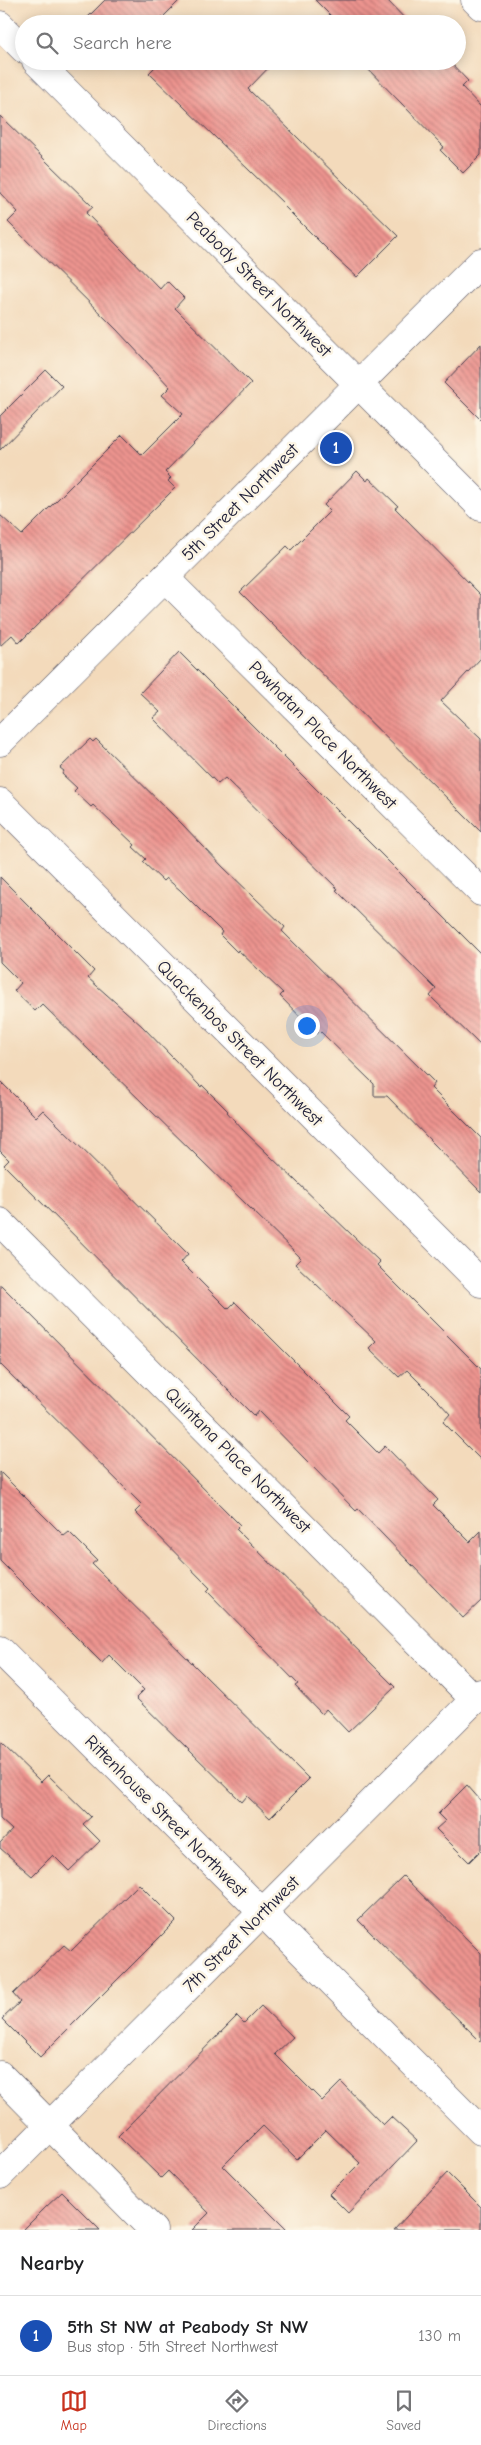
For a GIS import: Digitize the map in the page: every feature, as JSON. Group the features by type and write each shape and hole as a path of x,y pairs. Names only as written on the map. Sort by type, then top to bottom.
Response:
{"street":[{"path":"475,0 481,6"},
{"path":"0,25 15,40"},
{"name":"Peabody Street Northwest","path":"45,70 481,506"},
{"name":"5th Street Northwest","path":"0,742 481,262"},
{"name":"Powhatan Place Northwest","path":"165,578 481,892"},
{"name":"Quackenbos Street Northwest","path":"0,802 481,1283"},
{"name":"Quintana Place Northwest","path":"0,1222 478,1696"},
{"name":"Rittenhouse Street Northwest","path":"0,1650 481,2131"},
{"name":"7th Street Northwest","path":"0,2175 478,1696"},
{"path":"0,2074 154,2230"}],"building":[{"path":"105,0 180,0 165,15 90,15"},
{"path":"315,0 387,0 401,15 330,15"},
{"path":"152,70 266,70 248,89 398,236 357,277 149,73"},
{"path":"369,70 458,70 468,81 462,87 481,107 481,155 463,173 440,150 444,147"},
{"path":"0,116 93,207 86,213 160,289 167,281 184,298 175,308 251,383 165,472 171,478 168,481 175,488 19,643 12,635 0,646 0,515 22,535 122,435 142,455 183,414 162,395 170,387 117,330 8,222 18,212 0,193"},
{"path":"481,344 481,420 444,383"},
{"path":"46,370 62,386 0,450 0,416"},
{"path":"357,471 367,481 369,478 398,506 395,508 481,595 481,658 441,701 481,739 481,832 240,592 287,546 291,550 330,511 324,505"},
{"path":"179,652 481,954 481,1046 430,996 436,989 336,890 338,889 225,778 218,784 153,718 160,712 140,693"},
{"path":"90,739 93,742 96,739 182,824 285,927 282,931 435,1083 431,1088 481,1138 481,1192 387,1096 374,1096 374,1084 320,1031 317,1034 280,996 283,993 220,935 222,932 180,890 166,878 163,881 143,862 146,859 133,847 135,845 93,805 91,807 74,791 77,788 62,774 64,771 60,768"},
{"path":"0,877 94,971 88,978 142,1026 201,1087 202,1085 228,1111 242,1129 380,1262 377,1265 481,1369 481,1460 443,1422 450,1414 407,1370 399,1377 369,1348 376,1341 295,1264 301,1258 42,1004 35,1011 14,991 21,983 0,962"},
{"path":"0,1081 36,1117 43,1110 188,1254 181,1262 228,1309 235,1302 349,1416 345,1420 378,1453 385,1446 438,1500 433,1505 470,1542 481,1531 481,1601 463,1618 358,1509 356,1511 258,1411 254,1416 4,1165 9,1160 0,1151"},
{"path":"0,1284 240,1525 236,1529 395,1687 348,1732 326,1709 322,1714 295,1686 298,1684 207,1591 210,1588 135,1512 142,1505 0,1364"},
{"path":"0,1472 64,1536 69,1532 97,1560 92,1564 309,1779 270,1818 247,1796 242,1802 136,1698 144,1690 109,1655 102,1663 0,1561"},
{"path":"0,1742 41,1782 48,1775 91,1817 83,1824 100,1841 69,1871 53,1855 32,1876 0,1848 0,1843 12,1830 0,1819"},
{"path":"467,1785 481,1801 481,1850 469,1862 436,1829 445,1821 438,1814"},
{"path":"403,1876 481,1953 481,2042 358,1920"},
{"path":"139,1884 176,1921 40,2057 2,2019 20,2002 13,1994 64,1945 71,1951"},
{"path":"261,2006 293,2037 275,2054 322,2101 341,2082 383,2125 391,2117 417,2141 348,2213 329,2194 360,2163 326,2130 297,2159 263,2126 223,2166 287,2230 192,2230 209,2213 168,2171 161,2178 118,2136 237,2016 244,2023"},
{"path":"447,2173 481,2207 481,2230 394,2230"},
{"path":"62,2192 100,2230 23,2230 46,2207"}],"place":[{"name":"5th St NW at Peabody St NW","path":"336,448"}]}
